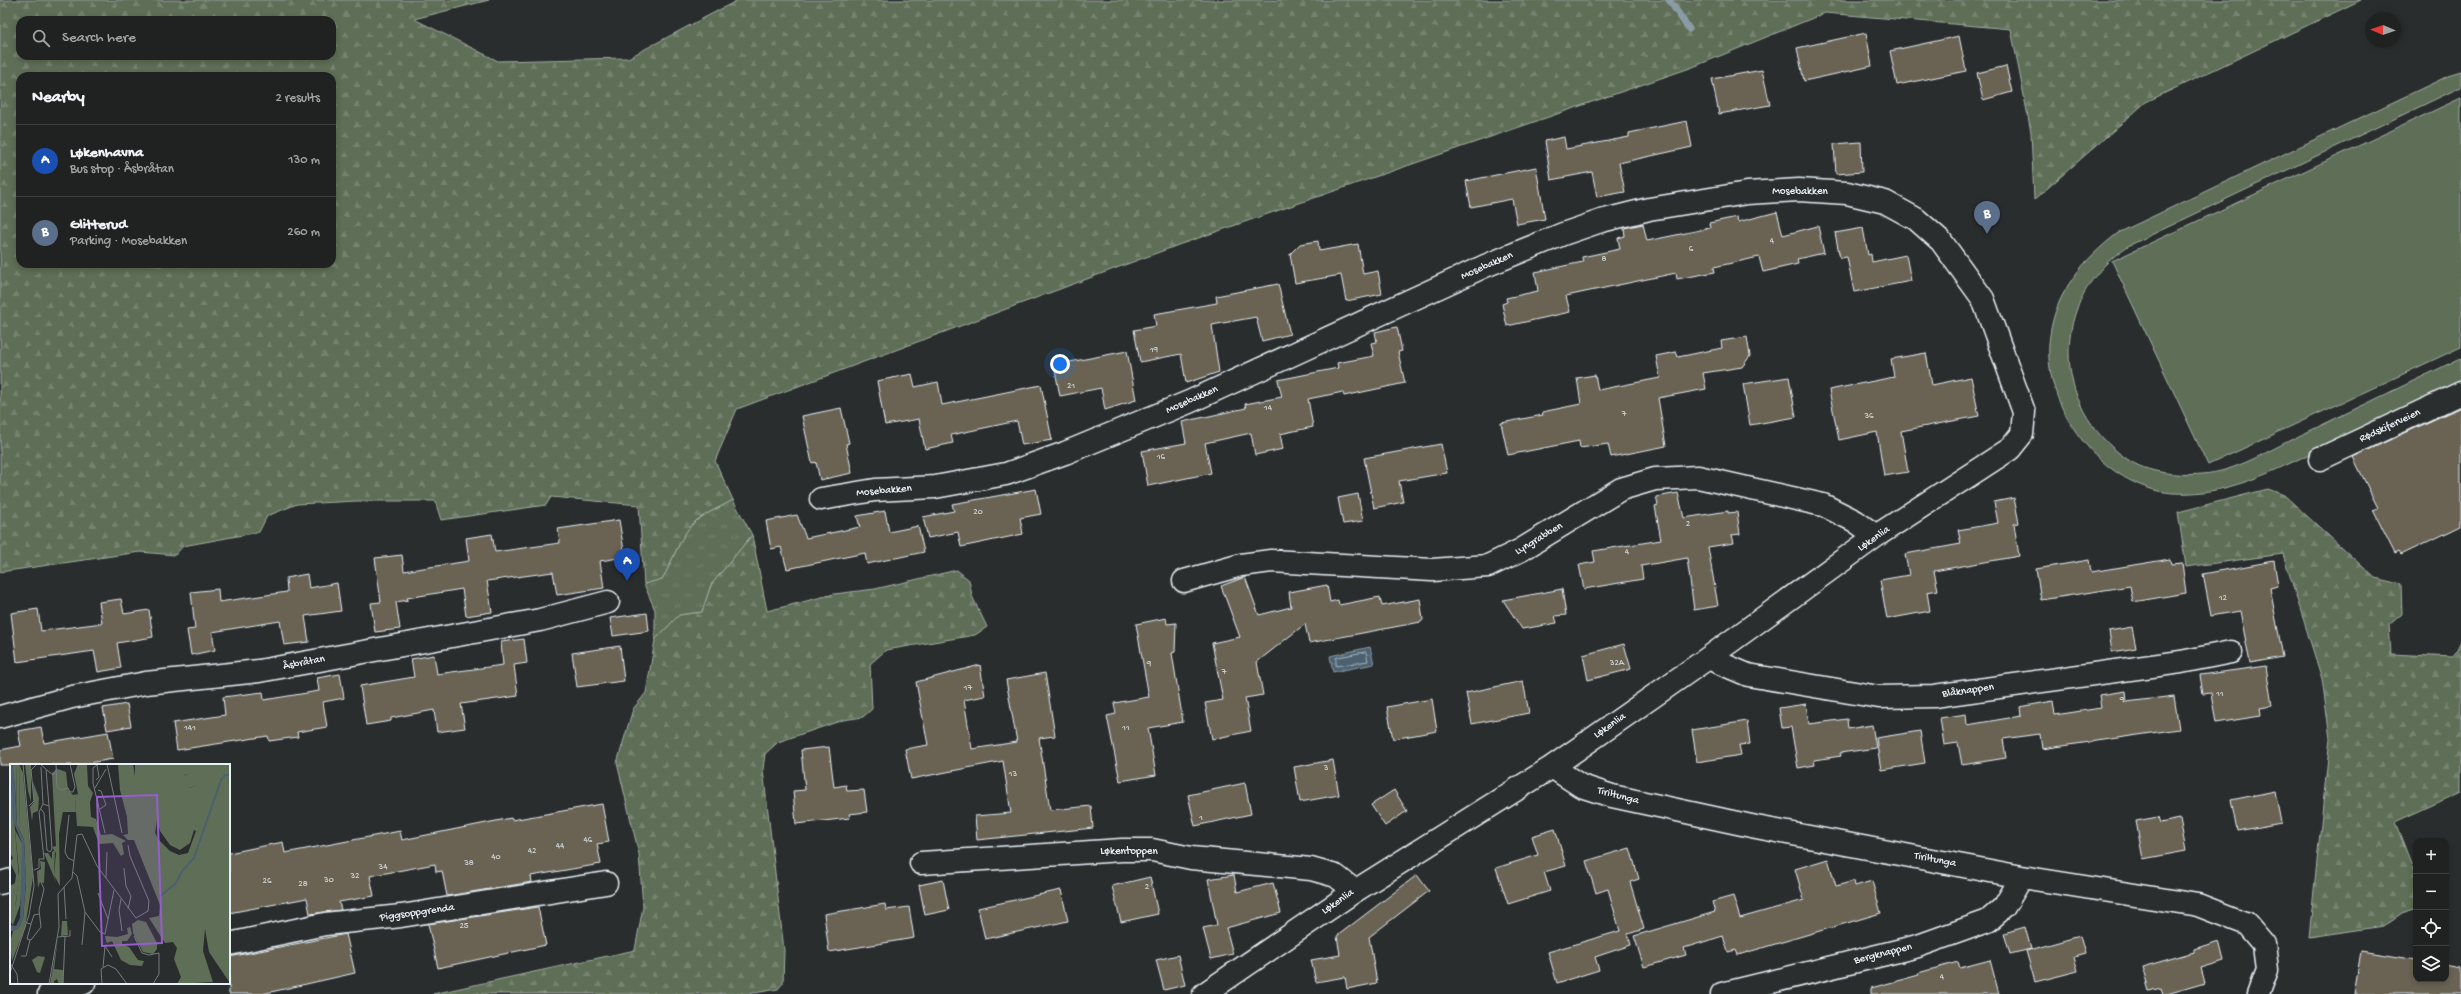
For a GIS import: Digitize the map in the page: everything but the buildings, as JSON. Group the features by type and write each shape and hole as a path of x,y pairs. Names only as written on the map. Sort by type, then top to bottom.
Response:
{"street":[{"name":"Mosebakken","path":"821,499 875,490 936,487 1006,474 1065,453 1189,402 1485,266 1563,234 1601,221 1649,209 1747,193 1799,190 1847,193 1885,202 1916,219 1941,241 1983,299 2024,412 2022,434 2010,449"},
{"name":"Rødskiferveien","path":"2320,459 2461,393"},
{"name":"Løkenlia","path":"1204,994 1355,891 1552,767 1708,658 1876,536 2010,449"},
{"name":"Lyngrabben","path":"1184,582 1241,565 1271,561 1432,570 1488,566 1522,550 1621,489 1655,479 1698,477 1823,505 1855,521 1876,536"},
{"name":"Åsbråtan","path":"0,717 72,697 146,683 259,671 540,620 608,602"},
{"name":"Blåknappen","path":"1708,658 1748,675 1879,697 1934,696 2181,662 2231,652"},
{"name":"Tiriltunga","path":"1552,767 1581,786 1612,796 1756,826 2022,877 2198,906 2247,924 2264,944 2267,970 2258,994"},
{"name":"Løkentoppen","path":"921,863 1152,850 1191,858 1311,869 1336,876 1355,891"},
{"name":"Bergknappen","path":"1722,994 1918,946 1988,920 2004,907 2022,877"},
{"path":"0,883 10,880"},
{"name":"Piggsoppgrenda","path":"230,944 326,924 401,916 606,883"},
{"path":"49,994 81,984"}],"green space":[{"path":"0,0 489,0 414,19 498,61 628,58 738,0 2361,0 2146,102 2034,200 2031,132 2011,29 1825,13 1693,67 1181,244 737,409 715,461 733,500 697,520 681,540 662,579 644,584 639,505 551,497 546,505 441,520 435,501 357,501 297,504 267,516 259,532 183,546 175,555 140,552 0,572"},
{"path":"2461,72 2461,87 2128,246 2102,268 2084,294 2073,322 2069,352 2073,382 2084,411 2102,437 2135,464 2144,468 2173,474 2202,474 2240,465 2461,358 2461,381 2279,468 2238,484 2216,490 2195,493 2173,493 2147,488 2122,476 2100,459 2081,438 2065,414 2055,389 2049,362 2050,335 2058,304 2065,290 2083,265 2118,233 2448,76"},
{"path":"2461,98 2461,347 2208,465 2112,261"},
{"path":"2268,489 2284,495 2375,578 2401,584 2402,614 2389,625 2391,654 2453,657 2461,641 2461,792 2395,822 2413,868 2413,909 2402,913 2383,926 2309,937 2330,738 2322,679 2283,554 2186,567 2178,512"},
{"path":"733,500 752,535 711,585 702,612 679,615 655,640 655,610 644,584 662,579 681,540 697,520"},
{"path":"752,535 767,611 834,594 875,589 957,570 969,580 972,596 987,627 975,635 886,650 870,664 872,709 863,717 843,720 778,742 765,754 763,769 784,950 783,983 778,989 748,994 433,994 635,950 643,907 639,854 617,763 633,709 646,693 655,640 679,615 702,612 711,585"}],"water":[{"path":"1370,647 1374,664 1333,672 1330,656"}],"waterway":[{"path":"1669,0 1689,29"}],"place":[{"name":"Glitterud","path":"1987,234"},
{"name":"Løkenhavna","path":"627,581"}]}
